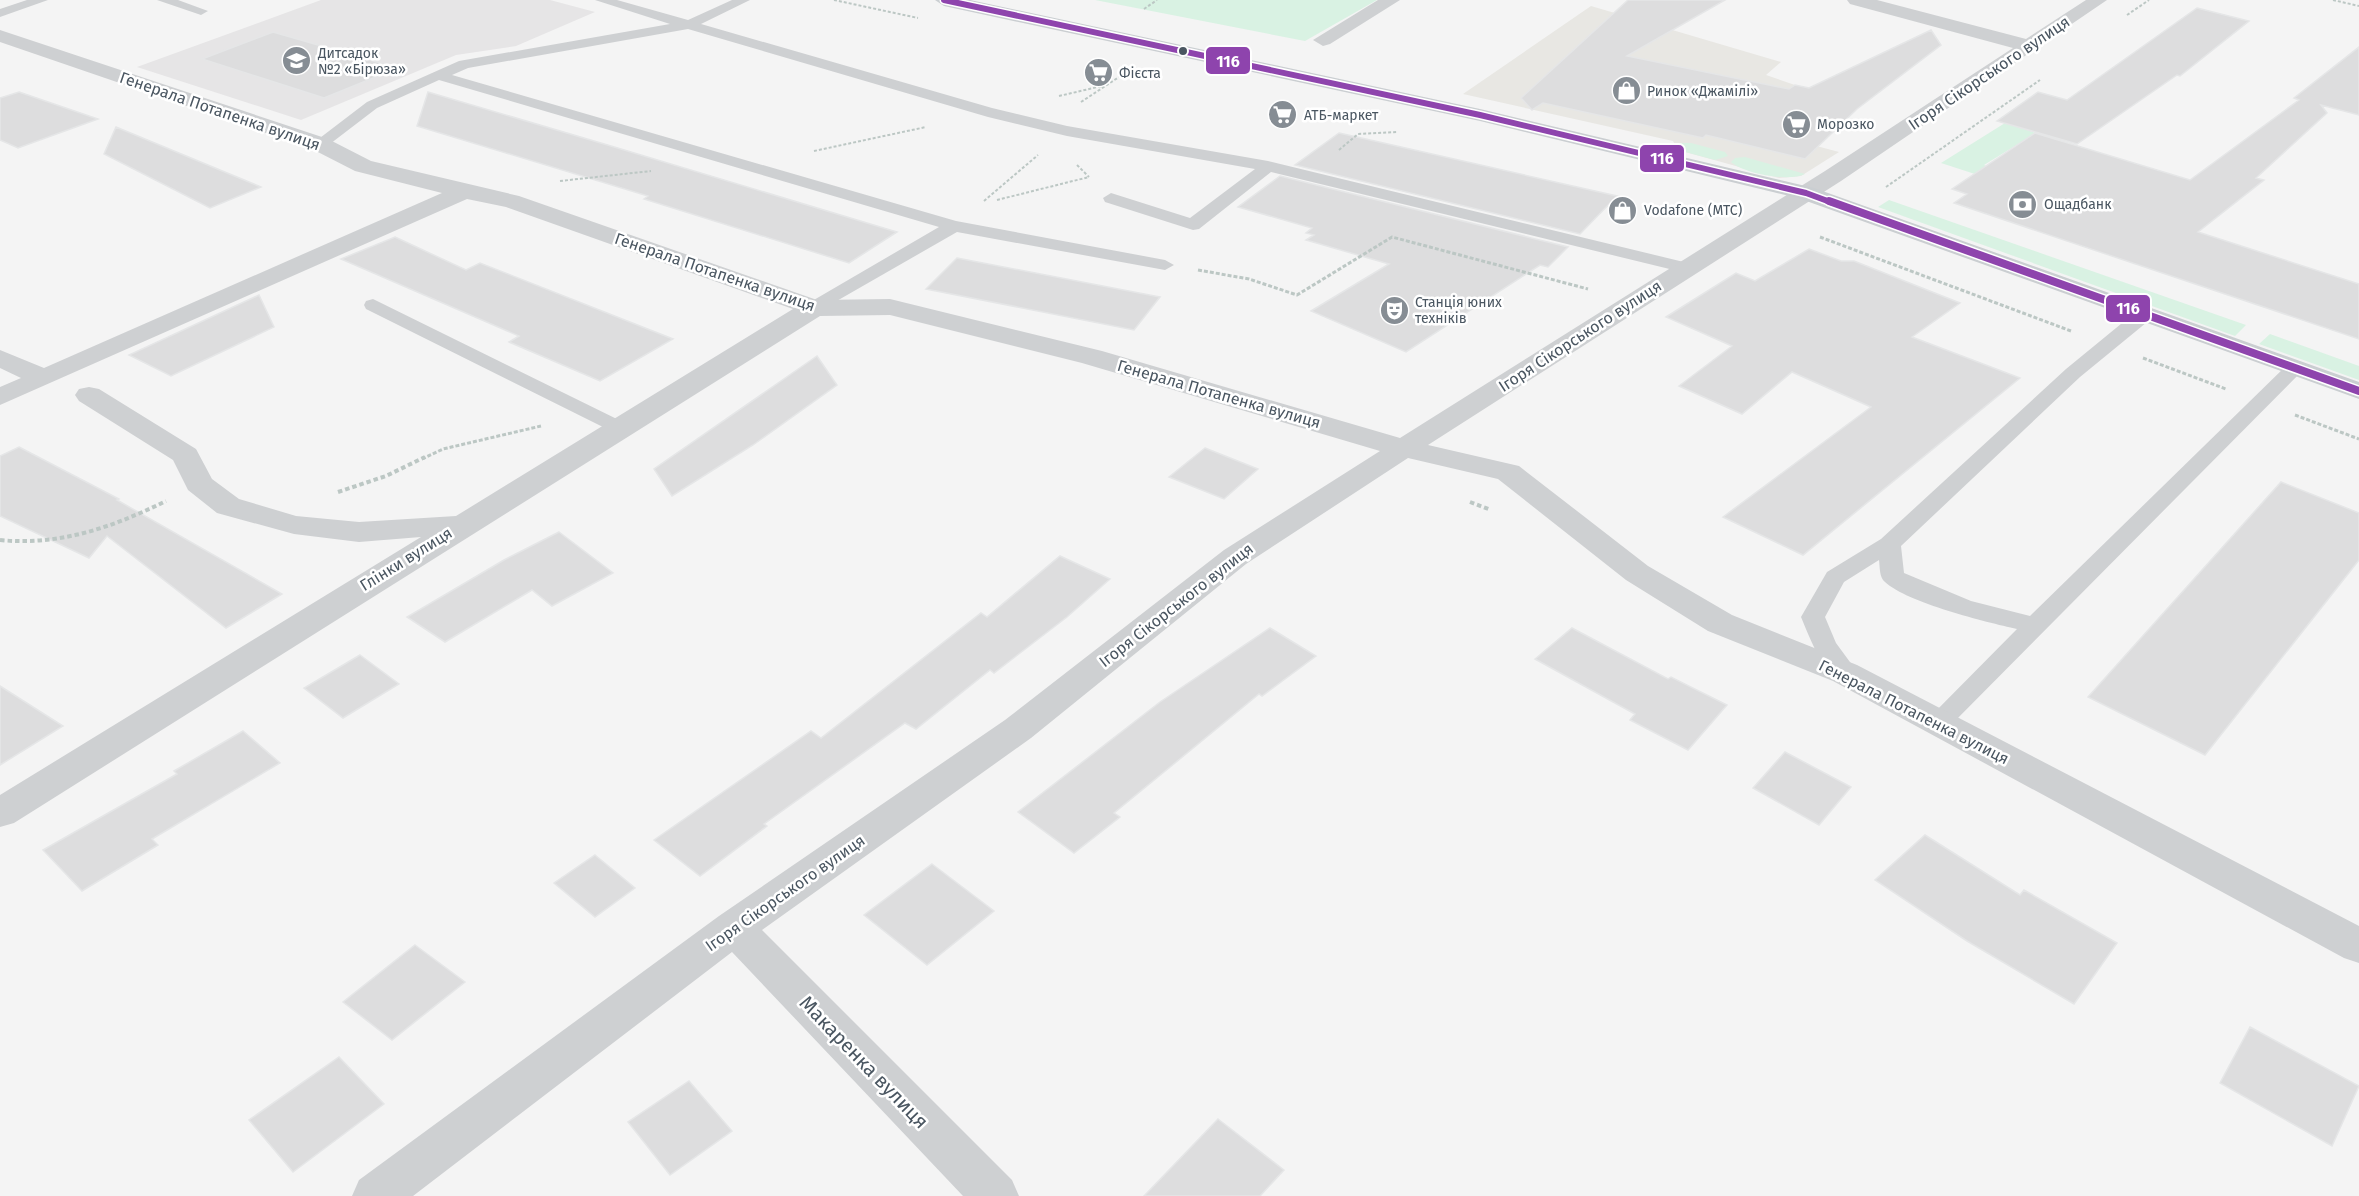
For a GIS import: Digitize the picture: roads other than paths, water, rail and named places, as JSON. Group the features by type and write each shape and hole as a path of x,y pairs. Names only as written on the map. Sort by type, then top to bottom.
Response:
{"main road":[{"path":"944,0 1491,117 1806,193 2359,391"}],"street":[{"path":"1323,39 1391,0"},
{"path":"1856,0 2029,46"},
{"name":"Ігоря Сікорського вулиця","path":"376,1196 734,928 1018,729 1234,557 1406,449 1632,301 1806,193 2029,46 2094,0"},
{"name":"Генерала Потапенка вулиця","path":"0,36 320,144 363,166 464,192 511,201 814,309 891,307 1092,357 1406,449 1508,472 1637,573 1720,623 1845,672 2359,946"},
{"path":"0,397 464,192"},
{"name":"Глінки вулиця","path":"0,813 461,525 814,309"},
{"path":"0,358 42,377"},
{"path":"89,395 186,455 199,484 228,506 294,525 359,532 461,525"},
{"name":"Макаренка вулиця","path":"734,928 995,1196"}],"lane":[{"path":"0,13 41,0"},
{"path":"164,0 201,11"},
{"path":"602,0 988,112 1067,131 1268,166 1686,268"},
{"path":"320,144 372,105 464,64 689,25 744,0"},
{"path":"437,75 954,226 1166,265"},
{"path":"1112,198 1193,225 1268,166"},
{"path":"814,309 954,226"},
{"path":"373,305 620,428"},
{"path":"1845,672 1825,645 1813,617 1835,577 1889,544 2145,314"},
{"path":"1938,722 2295,368"},
{"path":"1889,544 1893,577 1902,582 1928,596 1973,612 2035,625"}],"place":[{"name":"Дитсадок №2 «Бірюза»","path":"297,61"},
{"name":"Фієста","path":"1098,73"},
{"name":"Ринок «Джамілі»","path":"1626,91"},
{"name":"АТБ-маркет","path":"1283,115"},
{"name":"Морозко","path":"1796,124"},
{"name":"Ощадбанк","path":"2023,204"},
{"name":"Vodafone (МТС)","path":"1623,210"},
{"name":"Станція юних техніків","path":"1394,310"}]}
